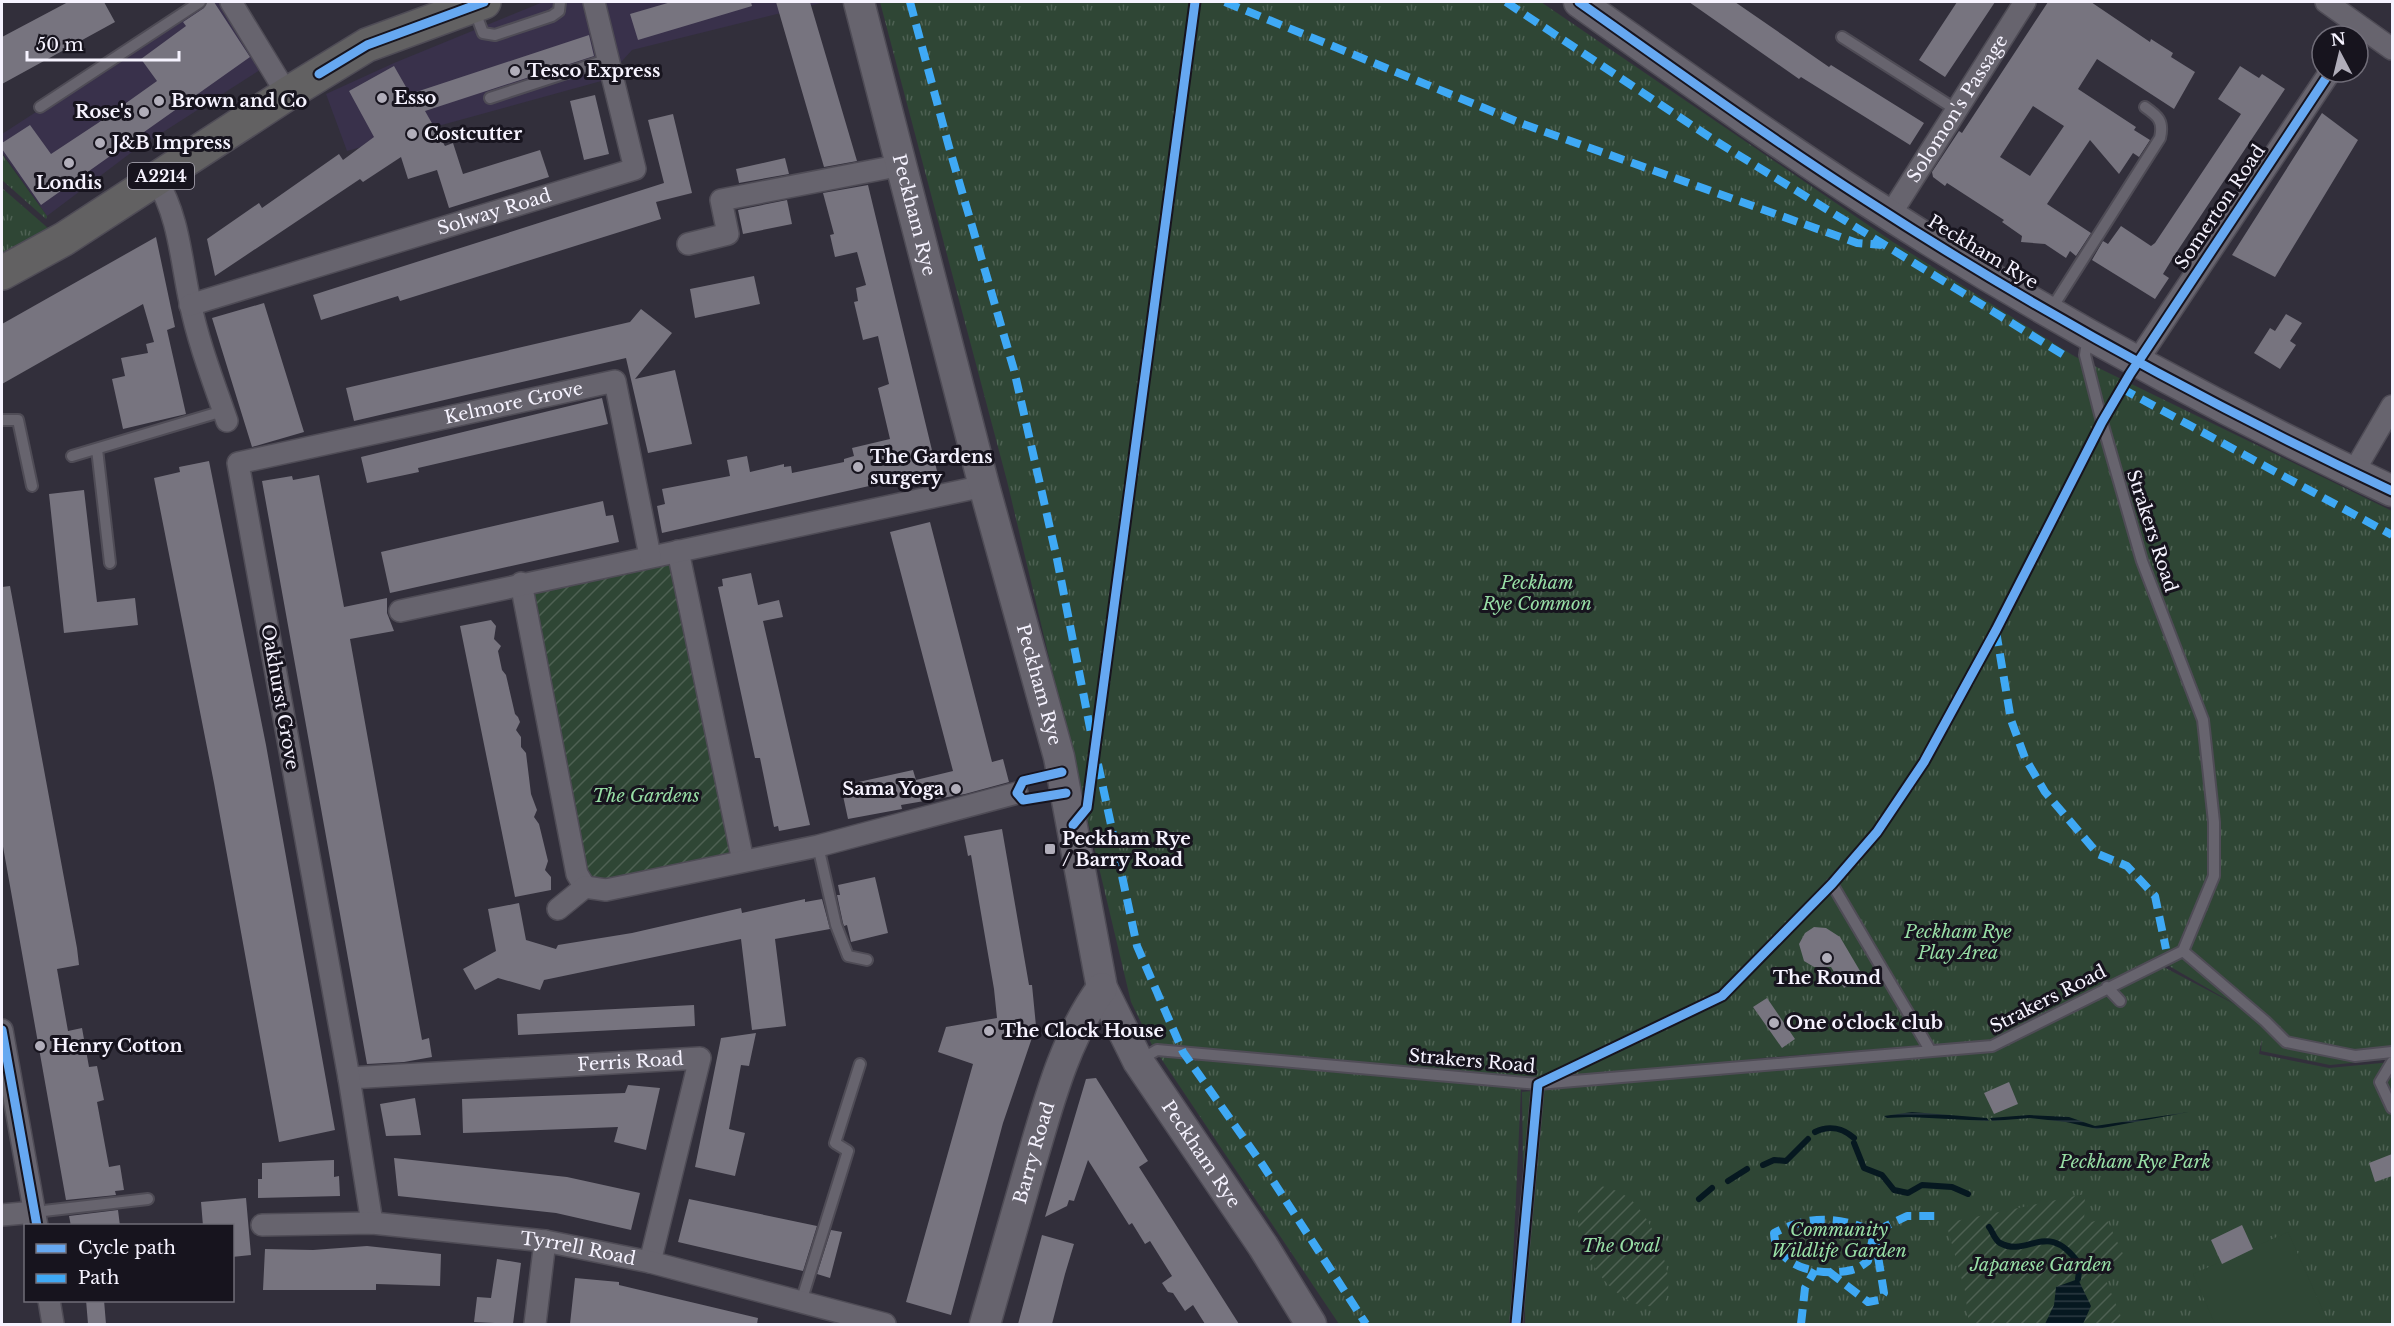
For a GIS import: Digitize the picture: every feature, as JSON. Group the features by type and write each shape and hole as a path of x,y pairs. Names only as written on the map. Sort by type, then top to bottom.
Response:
{"main road":[{"name":"Peckham Rye","path":"859,2 984,486 1059,758 1102,988 1138,1061 1263,1246 1311,1324"},
{"name":"Peckham Rye","path":"1579,2 1768,136 1890,215 2050,311 2138,360 2353,473 2392,491"},
{"name":"A2214","path":"2,273 64,239 287,93 367,45 479,3"},
{"name":"Barry Road","path":"985,1324 1050,1098 1071,1043 1091,1003 1102,988"}],"street":[{"path":"231,2 287,93"},
{"name":"Solway Road","path":"190,305 635,169 594,2"},
{"name":"Solomon's Passage","path":"1890,215 1955,109 2025,2"},
{"path":"2326,2 2350,24"},
{"path":"2370,37 2392,49"},
{"name":"Somerton Road","path":"2138,360 2322,84"},
{"path":"688,244 728,234 721,200 902,165"},
{"path":"156,179 167,196 173,215 190,305 225,416"},
{"name":"Kelmore Grove","path":"238,463 615,381 650,556"},
{"path":"2353,473 2392,406"},
{"name":"Oakhurst Grove","path":"238,463 349,1078 372,1223"},
{"path":"400,610 984,486"},
{"path":"678,551 742,861"},
{"path":"521,584 577,874 585,887"},
{"path":"558,909 585,887 606,890 818,846 1017,793"},
{"path":"2,1030 36,1219 2,1215"},
{"name":"Ferris Road","path":"349,1078 700,1058 650,1262"},
{"name":"Tyrrell Road","path":"262,1225 372,1223 545,1241 650,1262 885,1324"},
{"path":"535,1324 545,1241"},
{"path":"49,1302 53,1324"}],"lane":[{"path":"40,107 200,2"},
{"path":"479,3 483,33 495,35 552,16 559,11 560,2"},
{"path":"1842,38 1955,109"},
{"path":"490,98 609,59"},
{"path":"2050,311 2160,138 2163,126 2158,116 2145,106"},
{"name":"Strakers Road","path":"1138,1061 1157,1050 1538,1084 1992,1046 2182,951 2214,876 2214,822 2203,720 2136,539 2085,355 2084,349 2090,333"},
{"path":"72,456 225,416"},
{"path":"2,420 18,420 32,486"},
{"path":"97,449 110,563"},
{"path":"818,846 836,925 848,956 867,960"},
{"path":"1832,884 1930,1050"},
{"path":"2182,951 2265,1021 2286,1042 2355,1056 2392,1052"},
{"path":"2107,987 2120,1001"},
{"path":"2392,1062 2380,1082 2392,1108"},
{"path":"801,1302 848,1151 835,1143 860,1064"},
{"path":"1515,1324 1538,1084"},
{"path":"36,1219 148,1199"}],"shaded area":[{"path":"206,2 225,2 266,66 132,152 47,216 2,152 2,134"},
{"path":"543,2 825,2 632,50 605,80 347,151 326,94 394,63"}],"green space":[{"name":"Peckham Rye Common","path":"880,2 1541,2 1893,242 2074,356 2392,511 2392,1059 2330,1065 2261,1051 2262,1038 2259,1054 2329,1068 2392,1062 2392,1324 1525,1324 1522,1092 1762,1068 1993,1050 2156,963 2240,1007 2157,959 1991,1040 1762,1058 1521,1089 1510,1324 1339,1324 1152,1045 1131,1002 1007,481"},
{"path":"2,154 47,216 46,219 2,180"},
{"path":"2,188 49,229 2,253"},
{"name":"The Gardens","path":"674,559 735,855 606,883 591,881 583,870 527,588"},
{"name":"The Oval","path":"1597,1185 1626,1196 1647,1219 1666,1265 1668,1293 1664,1304 1643,1306 1623,1297 1605,1281 1590,1260 1581,1238 1578,1216 1583,1197"},
{"name":"Japanese Garden","path":"2085,1194 2084,1224 2106,1218 2124,1256 2101,1268 2124,1324 1969,1324 1965,1291 1946,1223"},
{"path":"2288,1232 2329,1324 2215,1324 2193,1274"}],"water":[{"path":"1912,1112 1987,1118 1989,1121 1887,1118 1884,1116"},
{"path":"2189,1112 2097,1129 2066,1122 2030,1118 1992,1121 1990,1118 2029,1115 2069,1117 2095,1126"},
{"path":"2078,1279 2091,1306 2083,1324 2045,1324 2054,1305 2056,1287"}],"building":[{"path":"68,2 104,2 115,22 2,84 2,37"},
{"path":"207,2 214,2 250,57 41,205 2,149 2,143 30,125 51,154 98,123 157,81 141,59 186,26 183,22 204,8"},
{"path":"671,2 751,2 752,6 638,40 630,14"},
{"path":"776,2 810,2 857,161 824,167"},
{"path":"1689,2 1735,2 1829,67 1831,65 1924,123 1910,145 1801,77 1799,79"},
{"path":"1957,2 1995,2 1945,77 1919,60"},
{"path":"2048,2 2091,2 2150,42 2151,39 2173,53 2171,57 2195,72 2174,109 2097,59 2078,89 2136,127 2134,130 2150,140 2139,157 2133,153 2119,174 2090,140 2047,204 2091,233 2076,256 2070,251 2066,258 2045,244 2021,242 2022,236 2002,222 2004,220 1947,183 1945,186 1933,177 1932,172 1959,131 1962,133","holes":["2033,106 2064,126 2030,176 2000,157"]},
{"path":"589,35 594,56 425,111 445,146 453,143 463,174 540,150 549,177 449,208 437,170 408,179 401,157 363,182 360,179 215,276 207,239 259,203 262,208 339,154 343,160 374,137 349,91 394,66 410,94"},
{"path":"2240,66 2259,78 2262,74 2285,89 2174,256 2163,274 2169,278 2155,299 2092,260 2103,241 2108,244 2121,226 2151,246 2155,243 2241,114 2218,99"},
{"path":"595,95 609,154 584,160 570,101"},
{"path":"2322,113 2358,140 2275,277 2232,255"},
{"path":"673,114 692,193 656,202 661,219 400,301 398,296 321,320 313,295 664,183 648,120"},
{"path":"785,158 789,174 739,183 736,169"},
{"path":"868,185 937,471 934,475 901,483 900,479 662,533 657,506 665,504 662,489 730,476 727,460 747,456 750,472 784,464 784,467 791,466 792,473 844,462 844,459 854,456 852,448 890,439 878,388 889,384 878,336 863,340 854,302 858,301 856,288 866,285 857,252 835,257 830,235 834,234 823,193"},
{"path":"787,200 792,224 743,234 738,210"},
{"path":"156,237 175,327 167,330 186,414 123,429 112,379 125,376 121,358 148,353 146,344 154,342 143,304 2,384 2,324"},
{"path":"754,276 760,304 695,318 690,289"},
{"path":"264,303 304,432 252,447 212,318"},
{"path":"641,309 672,333 635,379 675,370 692,444 648,453 626,358 354,421 346,388 630,322"},
{"path":"2286,314 2302,323 2290,341 2296,345 2280,369 2254,353 2270,328 2275,331"},
{"path":"602,398 608,424 418,468 419,472 367,483 361,457"},
{"path":"209,461 266,745 335,1130 279,1142 214,783 154,478 180,472 179,467"},
{"path":"319,475 344,607 387,598 387,613 394,631 350,639 422,1040 429,1038 432,1057 404,1062 367,1064 262,481 292,476 293,480"},
{"path":"84,490 97,602 135,598 138,625 64,633 49,494"},
{"path":"603,501 606,516 613,515 619,542 390,593 381,552"},
{"path":"930,522 992,762 1003,759 1009,782 965,794 901,805 902,809 848,819 842,791 856,789 854,783 913,770 916,780 953,771 890,532"},
{"path":"751,573 758,605 779,600 783,617 763,621 810,825 779,831 778,826 774,827 760,758 755,758 718,587 723,586 722,579"},
{"path":"10,586 77,948 79,965 57,969 68,1031 82,1028 89,1067 97,1066 104,1100 97,1102 109,1167 120,1165 124,1190 115,1191 116,1195 66,1200 2,841 2,587"},
{"path":"491,620 496,626 494,639 501,646 498,651 502,670 506,675 515,714 520,722 516,730 521,737 521,747 526,753 531,794 537,810 534,817 539,824 548,861 545,870 551,877 551,890 515,897 460,626"},
{"path":"1002,829 1029,985 1032,985 1036,1026 1003,1123 951,1315 906,1302 973,1064 938,1052 946,1027 997,1018 971,855 968,856 964,836"},
{"path":"875,877 888,933 851,942 847,925 844,926 843,923 837,895 840,895 838,885"},
{"path":"805,899 805,902 822,899 830,929 775,939 786,1026 752,1030 741,939 544,980 540,990 498,978 475,990 463,969 496,951 488,909 519,903 526,940 556,949 558,945 632,933 741,908 742,913"},
{"name":"The Round","path":"1814,927 1826,928 1840,937 1863,976 1844,988 1831,967 1814,967 1804,961 1799,944 1805,933"},
{"name":"One o'clock club","path":"1767,998 1795,1039 1782,1048 1753,1007"},
{"path":"694,1005 695,1026 518,1035 517,1014"},
{"path":"756,1033 749,1066 741,1065 729,1129 745,1133 735,1176 695,1167 721,1038"},
{"path":"1096,1078 1148,1161 1139,1167 1239,1324 1205,1324 1193,1305 1185,1311 1173,1293 1168,1292 1162,1283 1172,1276 1150,1241 1145,1244 1132,1223 1129,1225 1088,1160 1074,1201 1069,1200 1067,1206 1045,1217 1086,1079"},
{"path":"2009,1082 2018,1104 1994,1114 1984,1093"},
{"path":"628,1085 660,1088 646,1150 614,1142 618,1127 463,1133 462,1099 625,1093"},
{"path":"415,1098 421,1135 386,1136 380,1104"},
{"path":"2392,1154 2392,1176 2375,1182 2369,1163"},
{"path":"394,1158 567,1177 640,1193 631,1230 556,1213 398,1196"},
{"path":"334,1160 334,1177 339,1176 340,1196 258,1198 258,1179 262,1179 262,1163"},
{"path":"246,1198 251,1255 234,1257 234,1224 203,1224 201,1202"},
{"path":"689,1199 817,1226 803,1271 678,1242"},
{"path":"118,1210 120,1224 71,1224 69,1216"},
{"path":"2242,1225 2253,1249 2222,1264 2211,1240"},
{"path":"831,1230 842,1232 830,1278 817,1274"},
{"path":"1042,1235 1074,1244 1052,1324 1018,1324"},
{"path":"367,1246 441,1254 440,1286 376,1284 376,1290 263,1290 265,1249 313,1250"},
{"path":"497,1259 521,1263 513,1324 474,1322 477,1297 491,1298"},
{"path":"575,1278 619,1282 619,1285 758,1318 757,1324 570,1324"},
{"path":"86,1302 104,1302 106,1324 88,1324"}],"waterway":[{"path":"1815,1132 1836,1129 1854,1138"},
{"path":"1763,1165 1774,1160 1786,1161 1808,1139"},
{"path":"1854,1143 1864,1168 1882,1175 1894,1190 1908,1193 1922,1185 1952,1187 1968,1194"},
{"path":"1728,1181 1747,1169"},
{"path":"1699,1199 1712,1188"},
{"path":"1989,1227 2000,1243 2010,1247 2048,1241 2058,1244 2068,1251 2080,1265 2078,1279"}],"marked path":[{"path":"910,2 949,147 1014,370 1057,559 1092,738"},
{"path":"1225,2 1523,124 1857,243 1882,245"},
{"path":"1506,2 1714,140 2067,357"},
{"path":"2121,388 2392,535"},
{"path":"1996,631 2011,720 2025,758 2045,792 2098,854 2127,866 2155,896 2166,949"},
{"path":"1098,764 1137,946 1183,1052 1262,1164 1366,1324"},
{"path":"1874,1232 1868,1261 1854,1269 1840,1272 1802,1268 1783,1255 1774,1233 1799,1223 1824,1220 1849,1223 1874,1232 1907,1216 1936,1216"},
{"path":"1828,1271 1868,1302 1879,1300 1884,1293 1875,1238"},
{"path":"1801,1324 1805,1288 1815,1270"}],"cycle path":[{"path":"319,74 367,45 484,2"},
{"path":"1073,825 1087,808 1195,2"},
{"path":"1579,2 1793,152 1994,280 2191,390 2392,491"},
{"path":"1516,1324 1538,1084 1722,996 1832,884 1877,832 1924,762 1996,630 2102,422 2130,374 2322,84"},
{"path":"1062,772 1023,781 1017,793 1023,800 1066,793"},
{"path":"2,1030 37,1224"}],"place":[{"name":"Tesco Express","path":"515,71"},
{"name":"Esso","path":"382,98"},
{"name":"Brown and Co","path":"159,101"},
{"name":"Rose's","path":"144,112"},
{"name":"Costcutter","path":"412,134"},
{"name":"J&B Impress","path":"100,143"},
{"name":"Londis","path":"69,163"},
{"name":"The Gardens surgery","path":"858,467"},
{"name":"Sama Yoga","path":"956,789"},
{"name":"Peckham Rye / Barry Road","path":"1050,849"},
{"name":"The Round","path":"1827,958"},
{"name":"One o'clock club","path":"1774,1023"},
{"name":"The Clock House","path":"989,1031"},
{"name":"Henry Cotton","path":"40,1046"}],"park label":[{"name":"Peckham Rye Play Area","path":"1958,942"},
{"name":"Peckham Rye Park","path":"2135,1162"},
{"name":"Community Wildlife Garden","path":"1839,1240"}]}
